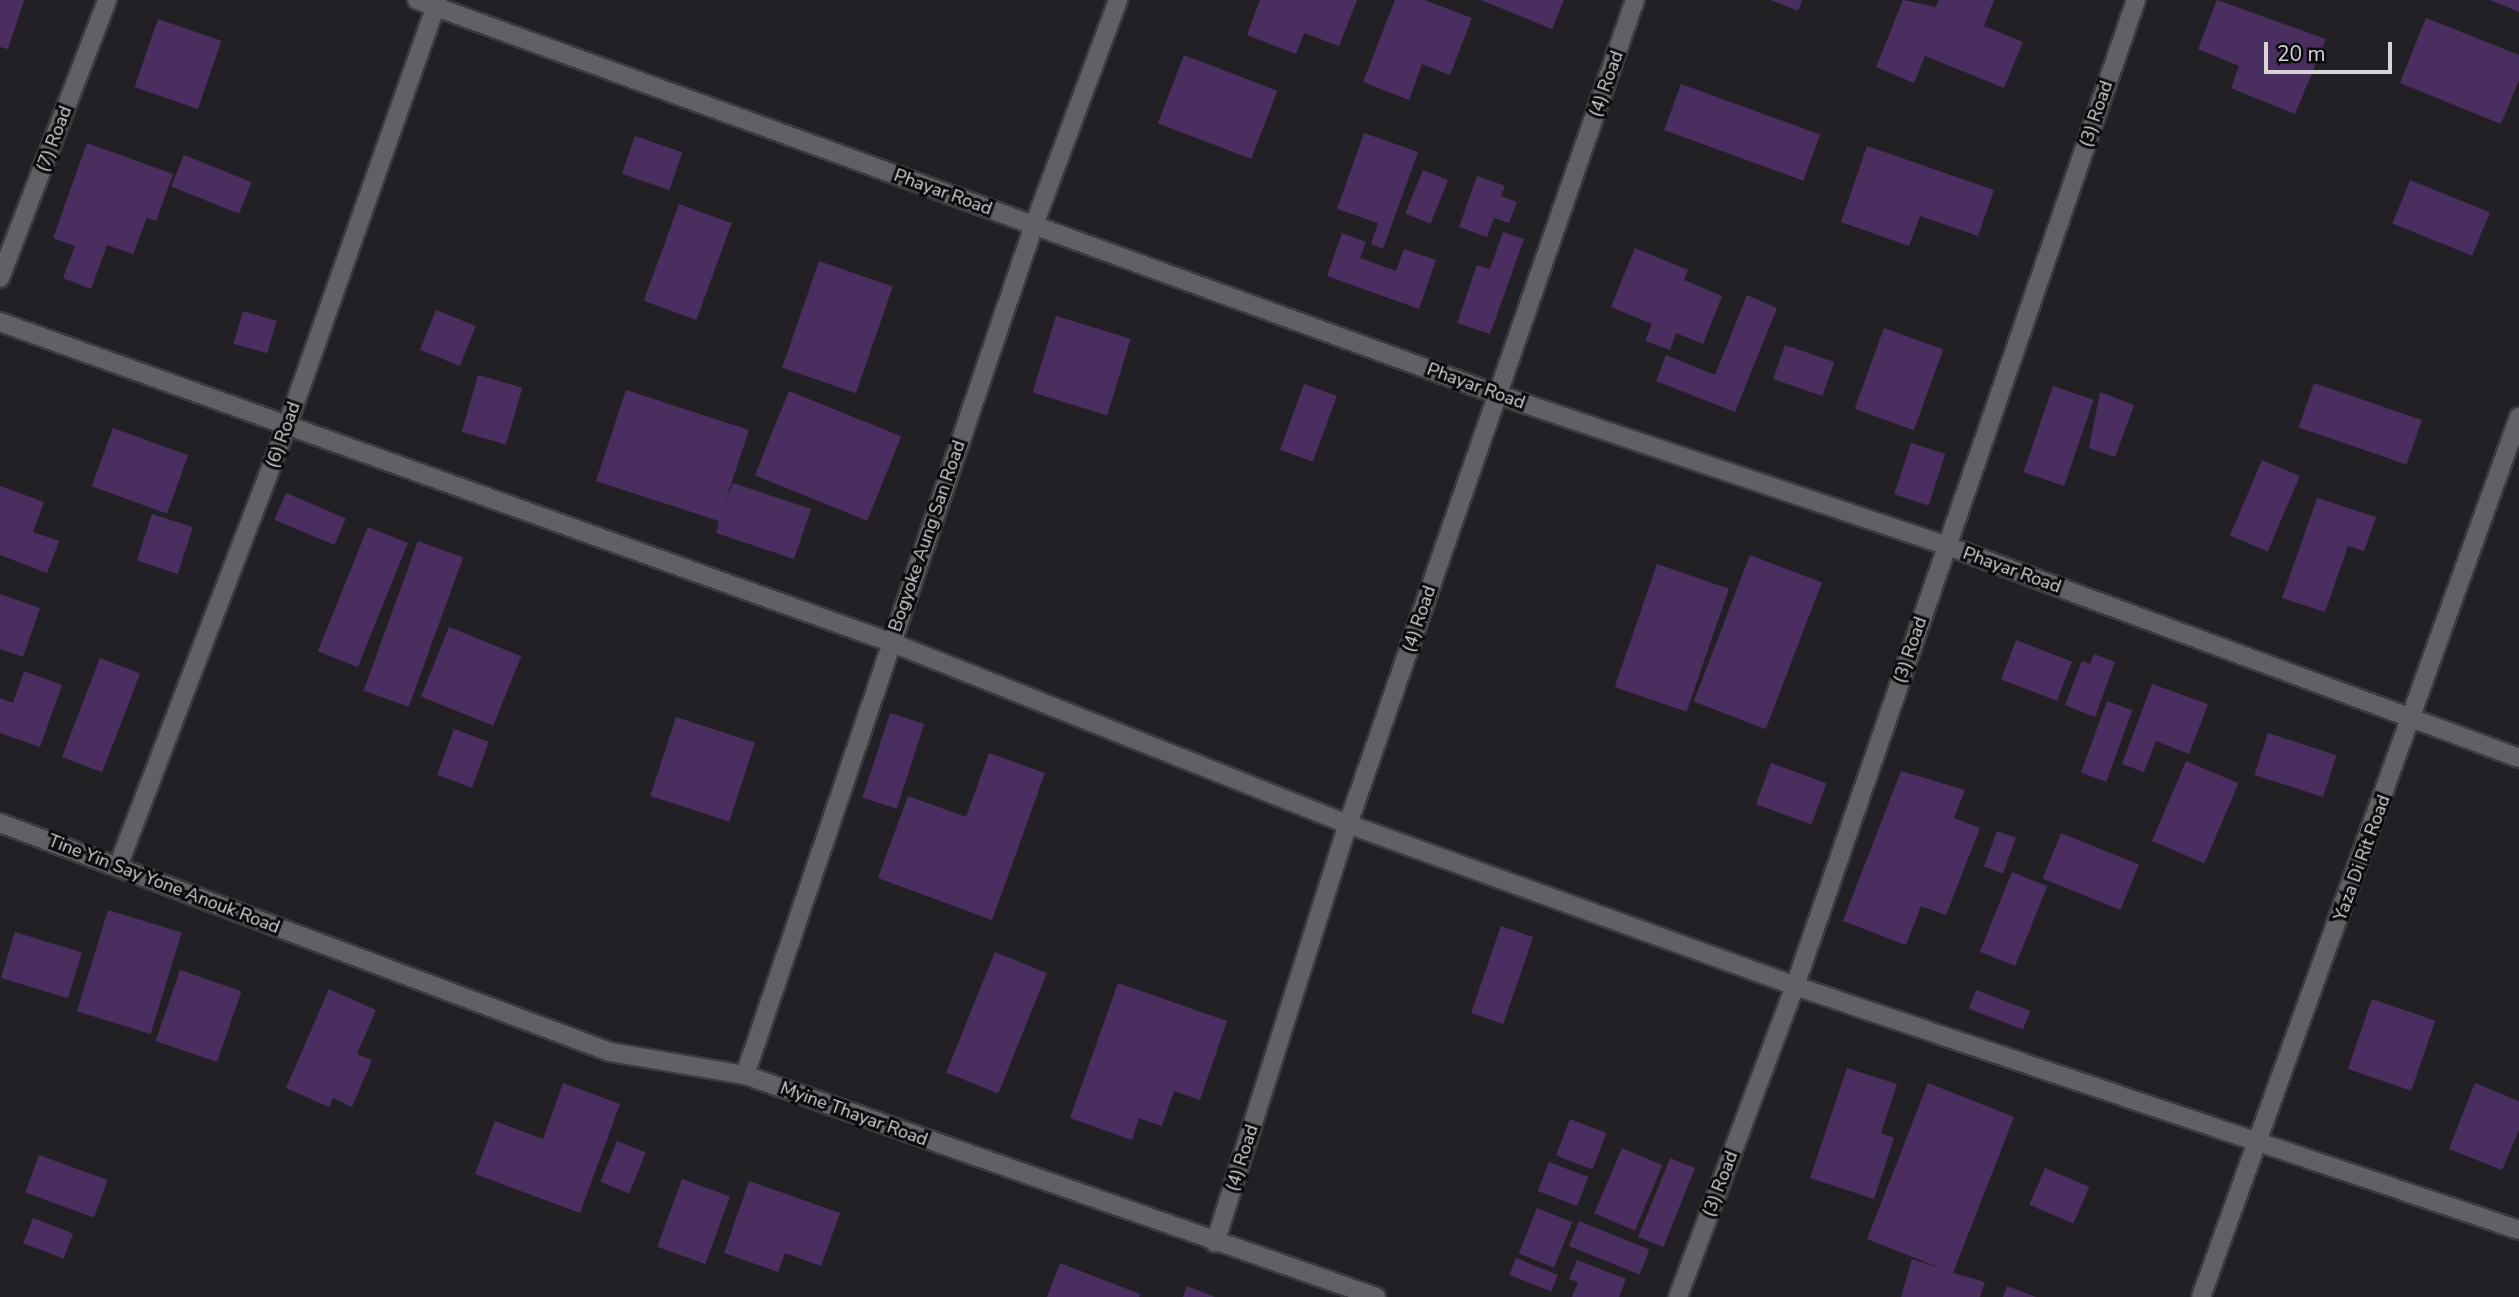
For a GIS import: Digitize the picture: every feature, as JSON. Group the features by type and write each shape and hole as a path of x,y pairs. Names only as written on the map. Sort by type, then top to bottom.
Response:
{"street":[{"name":"(7) Road","path":"0,278 107,0"},
{"path":"417,0 437,3"},
{"name":"Bogyoke Aung San Road","path":"745,1075 890,642 1034,225 1118,0"},
{"name":"(4) Road","path":"1215,1243 1348,824 1635,0"},
{"name":"(3) Road","path":"1678,1297 1795,986 1945,545 2136,0"},
{"name":"Phayar Road","path":"437,3 1496,394 1945,545 2519,758"},
{"name":"(6) Road","path":"118,866 287,426 437,3"},
{"path":"0,322 890,642 1348,824 1795,986 2519,1230"},
{"name":"Yaza Di Rit Road","path":"2201,1297 2261,1142 2519,417"},
{"name":"Tine Yin Say Yone Anouk Road","path":"0,822 610,1052 745,1075"},
{"name":"Myine Thayar Road","path":"745,1075 1215,1243 1376,1297"}],"building":[{"path":"0,0 24,0 8,49 0,47"},
{"path":"1260,0 1357,0 1339,46 1304,33 1296,54 1247,35"},
{"path":"1395,0 1424,0 1472,18 1450,75 1422,64 1409,100 1363,82"},
{"path":"1481,0 1564,0 1552,29"},
{"path":"1771,0 1802,0 1798,11"},
{"path":"1903,0 1936,7 1939,0 1994,0 1984,26 2023,42 2004,88 1925,56 1914,83 1876,67"},
{"path":"2217,0 2326,39 2295,114 2231,88 2239,66 2198,49"},
{"path":"2490,0 2519,0 2519,12"},
{"path":"2426,18 2519,55 2519,80 2501,124 2400,83"},
{"path":"158,19 221,41 198,109 135,87"},
{"path":"1184,55 1277,91 1251,159 1158,123"},
{"path":"1681,84 1820,135 1803,181 1664,130"},
{"path":"1364,133 1418,152 1383,249 1371,244 1378,223 1337,209"},
{"path":"635,136 682,152 669,190 622,174"},
{"path":"87,143 173,174 156,221 147,218 133,254 107,245 91,289 63,278 75,246 53,238"},
{"path":"1867,146 1994,190 1978,236 1920,216 1909,246 1841,222"},
{"path":"184,155 252,182 239,214 171,187"},
{"path":"1423,170 1448,180 1430,224 1405,214"},
{"path":"1477,176 1505,186 1501,196 1517,202 1509,223 1494,218 1487,237 1459,227"},
{"path":"2410,180 2490,212 2472,256 2392,224"},
{"path":"679,204 732,223 696,320 644,301"},
{"path":"1503,232 1524,239 1490,334 1457,323 1477,265 1490,269"},
{"path":"1342,233 1366,242 1360,258 1396,271 1404,249 1436,260 1419,309 1327,276"},
{"path":"1635,248 1688,270 1684,280 1722,296 1703,344 1676,333 1670,350 1645,341 1652,324 1611,307"},
{"path":"819,261 893,286 856,393 782,368"},
{"path":"1747,295 1777,308 1735,412 1656,381 1666,355 1715,375"},
{"path":"436,310 476,326 460,366 420,350"},
{"path":"243,311 277,321 267,353 234,344"},
{"path":"1056,316 1131,339 1107,415 1033,393"},
{"path":"1884,328 1943,350 1914,430 1855,409"},
{"path":"1785,345 1834,362 1822,396 1773,379"},
{"path":"478,375 522,388 506,444 462,432"},
{"path":"2314,383 2422,420 2406,465 2299,427"},
{"path":"1304,384 1337,396 1313,462 1280,450"},
{"path":"2053,386 2094,400 2064,486 2023,472"},
{"path":"626,390 749,430 724,505 733,483 811,509 794,559 716,533 719,521 596,481"},
{"path":"789,391 901,436 867,521 755,475"},
{"path":"2100,392 2134,405 2115,457 2089,448"},
{"path":"113,428 188,455 167,514 92,486"},
{"path":"1911,443 1945,454 1929,505 1894,494"},
{"path":"2262,460 2300,476 2268,552 2230,535"},
{"path":"0,486 44,502 33,532 59,541 47,573 0,555"},
{"path":"286,493 346,518 335,545 275,520"},
{"path":"2317,498 2376,517 2364,551 2348,546 2325,612 2282,598"},
{"path":"152,514 193,527 178,574 137,561"},
{"path":"368,527 408,543 358,667 318,651"},
{"path":"418,541 463,557 409,707 364,690"},
{"path":"1750,555 1822,583 1766,729 1694,702"},
{"path":"1657,564 1729,589 1687,712 1615,687"},
{"path":"0,594 40,608 23,657 0,649"},
{"path":"449,627 521,656 493,726 421,697"},
{"path":"2016,640 2072,662 2057,701 2001,679"},
{"path":"2094,654 2115,662 2095,717 2065,705 2082,661 2090,664"},
{"path":"100,658 140,673 102,772 62,757"},
{"path":"24,671 62,685 40,747 0,733 0,698 13,703"},
{"path":"2152,684 2208,704 2189,754 2156,741 2144,772 2122,764"},
{"path":"2107,701 2132,710 2106,782 2081,772"},
{"path":"890,713 924,724 897,809 862,798"},
{"path":"676,717 755,743 729,822 650,796"},
{"path":"454,729 489,742 472,788 437,775"},
{"path":"2268,733 2336,755 2323,797 2254,775"},
{"path":"989,753 1045,773 992,920 878,878 908,796 966,817"},
{"path":"2186,761 2238,783 2204,863 2152,841"},
{"path":"1771,763 1826,783 1811,825 1756,804"},
{"path":"1901,771 1965,790 1954,818 1980,828 1946,915 1921,906 1906,945 1843,921"},
{"path":"1997,831 2016,838 2003,874 1984,867"},
{"path":"2061,833 2139,864 2121,910 2043,878"},
{"path":"2012,872 2047,886 2015,966 1980,952"},
{"path":"108,910 182,933 151,1034 77,1011"},
{"path":"1501,926 1533,937 1503,1024 1471,1013"},
{"path":"15,932 82,952 68,998 1,978"},
{"path":"995,952 1047,973 998,1094 946,1073"},
{"path":"180,970 241,991 217,1062 156,1041"},
{"path":"1118,983 1227,1021 1200,1100 1174,1091 1162,1126 1139,1118 1132,1140 1070,1118"},
{"path":"329,989 376,1010 357,1054 372,1060 352,1107 333,1098 329,1107 286,1088"},
{"path":"1976,990 2030,1011 2023,1029 1969,1009"},
{"path":"2372,999 2435,1021 2411,1091 2348,1069"},
{"path":"1847,1068 1897,1084 1881,1133 1894,1138 1874,1199 1810,1178"},
{"path":"563,1083 620,1104 580,1213 475,1174 495,1121 543,1139"},
{"path":"1928,1083 2014,1117 1953,1273 1985,1282 1980,1297 1901,1297 1912,1259 1943,1269 1867,1239"},
{"path":"2475,1083 2519,1101 2519,1130 2502,1170 2449,1149"},
{"path":"1570,1119 1606,1133 1592,1169 1556,1155"},
{"path":"617,1141 646,1153 629,1193 601,1182"},
{"path":"1622,1148 1663,1165 1635,1231 1594,1213"},
{"path":"39,1155 108,1180 94,1218 25,1193"},
{"path":"1670,1158 1695,1168 1663,1247 1638,1237"},
{"path":"1549,1162 1588,1177 1577,1206 1538,1191"},
{"path":"2045,1168 2089,1187 2074,1224 2029,1205"},
{"path":"682,1179 730,1196 705,1264 657,1247"},
{"path":"749,1181 840,1213 821,1266 785,1253 778,1272 724,1253"},
{"path":"1537,1208 1572,1222 1554,1268 1519,1253"},
{"path":"33,1218 73,1233 63,1259 23,1243"},
{"path":"1579,1221 1649,1249 1639,1275 1569,1246"},
{"path":"1516,1258 1558,1275 1551,1292 1509,1275"},
{"path":"1577,1260 1626,1279 1619,1297 1572,1297 1578,1282 1569,1279"},
{"path":"1060,1263 1140,1294 1139,1297 1047,1297"},
{"path":"1187,1286 1215,1297 1183,1297"},
{"path":"2007,1286 2036,1297 2003,1297"}]}
